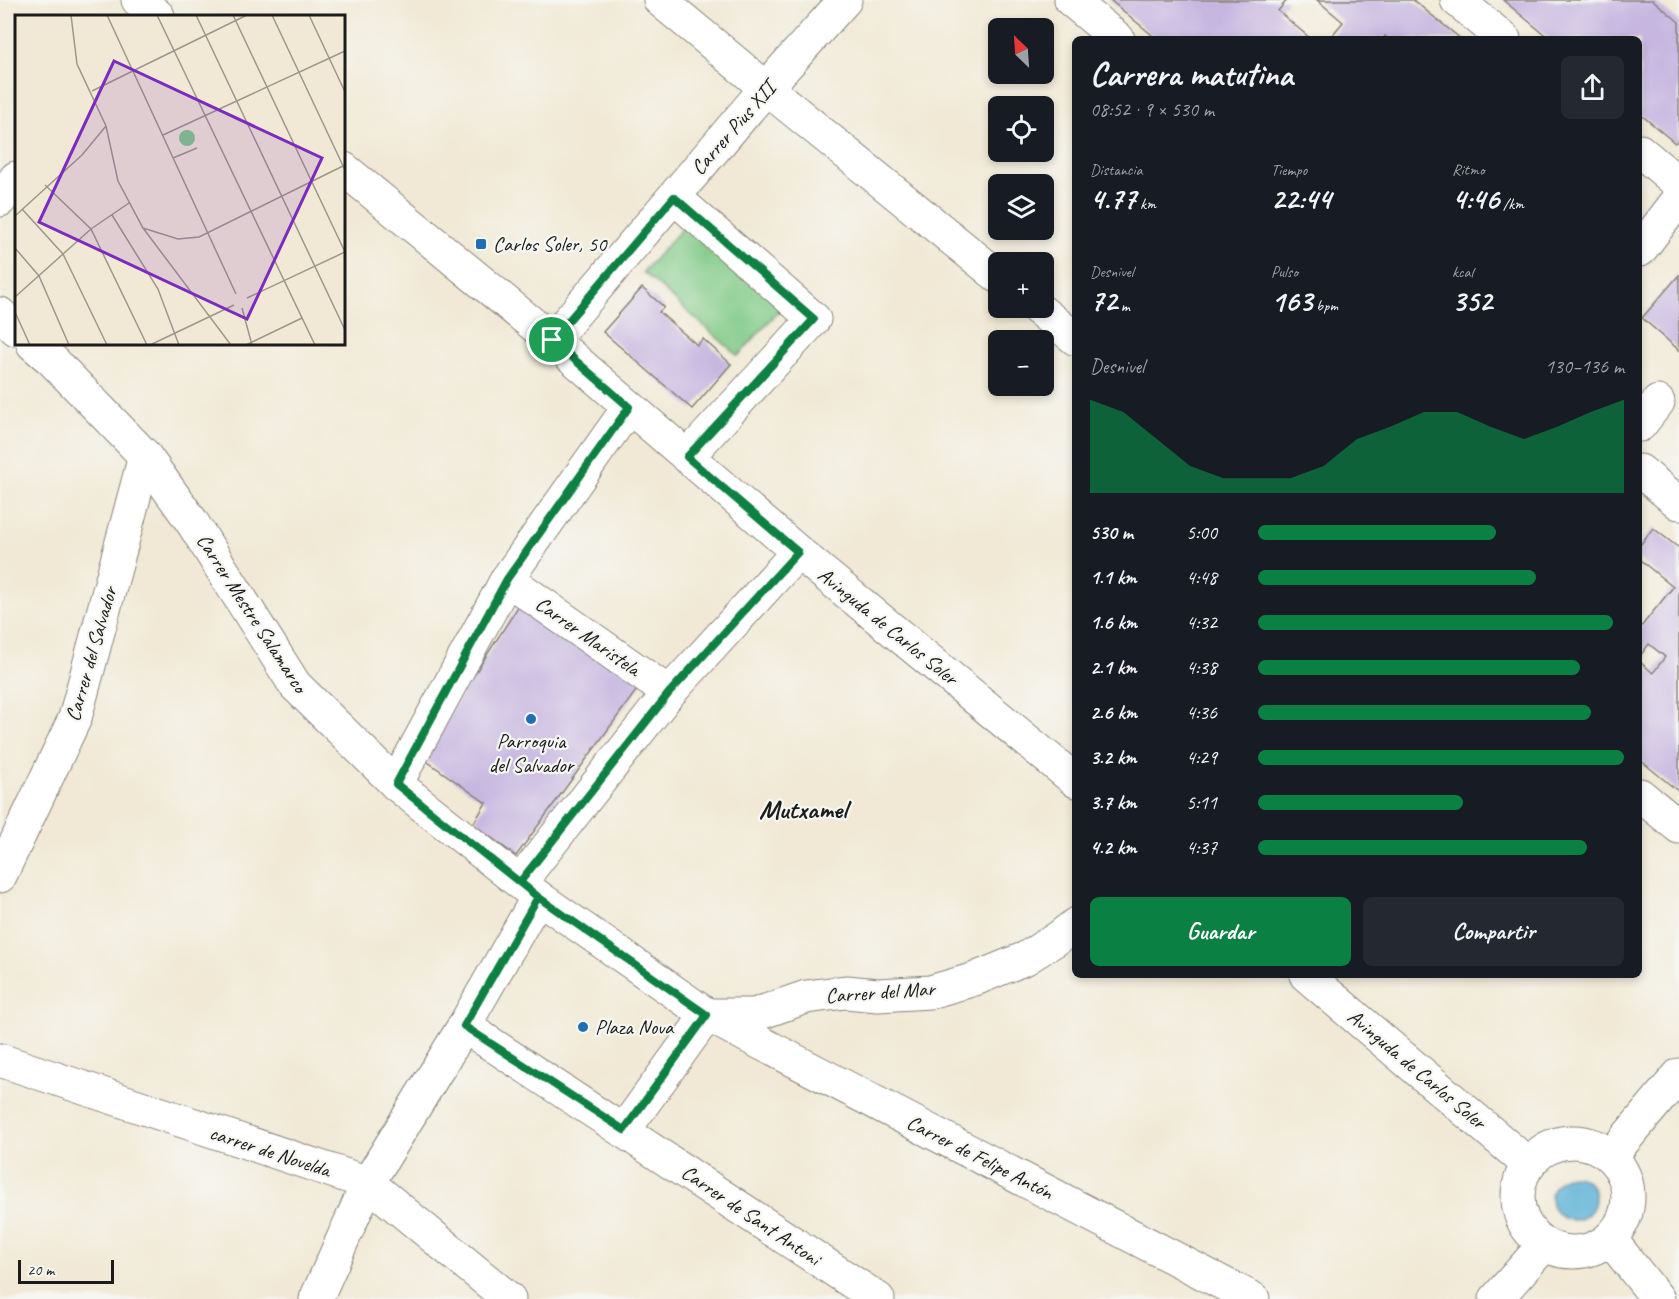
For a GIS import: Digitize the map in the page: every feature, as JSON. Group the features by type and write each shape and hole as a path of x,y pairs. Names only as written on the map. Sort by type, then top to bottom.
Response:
{"street":[{"path":"660,0 988,268"},
{"name":"Carrer Pius XII","path":"552,340 766,88 845,0"},
{"path":"1071,0 1114,36"},
{"path":"1457,0 1500,36"},
{"path":"1642,154 1679,184"},
{"name":"Avinguda de Carlos Soler","path":"345,170 552,340 798,552 1072,778"},
{"path":"0,200 15,179"},
{"path":"674,197 814,319 687,457"},
{"path":"1642,247 1679,200"},
{"path":"0,314 15,328"},
{"path":"1050,318 1072,336"},
{"name":"Carrer Mestre Salamarco","path":"34,345 52,360 145,456 192,522 295,685 396,784 529,890"},
{"path":"396,784 507,579 629,407"},
{"name":"Carrer del Salvador","path":"0,876 75,718 145,456"},
{"path":"1642,473 1679,503"},
{"path":"316,1299 368,1183 464,1026 529,890 669,693 798,552"},
{"name":"Carrer Maristela","path":"507,579 669,693"},
{"path":"1642,797 1679,827"},
{"name":"Carrer de Felipe Antón","path":"529,890 707,1015 1253,1299"},
{"name":"Carrer del Mar","path":"707,1015 754,1015 806,997 846,992 878,995 930,992 975,980 1026,958 1072,927"},
{"name":"Avinguda de Carlos Soler","path":"1310,978 1528,1164"},
{"path":"624,1130 707,1015"},
{"name":"Carrer de Sant Antoni","path":"464,1026 878,1299"},
{"name":"carrer de Novelda","path":"0,1060 368,1183 509,1299"},
{"path":"1611,1156 1679,1075"},
{"path":"1578,1141 1596,1146 1611,1156 1623,1171 1629,1195 1624,1219 1610,1239 1589,1251 1566,1253 1544,1245 1530,1233 1521,1216 1517,1198 1520,1180 1528,1164 1542,1151 1559,1143 1578,1141"},
{"path":"1610,1239 1658,1299"},
{"path":"1496,1299 1544,1245"}],"green space":[{"path":"697,212 792,296 738,356 643,272"}],"water":[{"path":"1573,1176 1588,1183 1595,1198 1588,1213 1573,1220 1558,1213 1551,1198 1558,1183"}],"building":[{"path":"1110,0 1287,0 1278,11 1307,36 1153,36"},
{"path":"1317,0 1413,0 1457,36 1331,36 1343,22"},
{"path":"1503,0 1653,0 1679,22 1679,139 1675,143 1642,116 1642,36 1546,36"},
{"path":"1679,275 1679,350 1642,318"},
{"path":"642,288 664,307 659,312 697,345 703,339 731,364 692,409 603,332"},
{"path":"1653,528 1679,548 1679,792 1642,762 1642,664 1653,673 1665,657 1649,644 1642,653 1642,626 1673,587 1642,562 1642,542"},
{"name":"Parroquia del Salvador","path":"525,596 644,680 516,856 473,824 486,803 421,757"}],"place":[{"name":"Carlos Soler, 50","path":"481,244"},
{"name":"Parroquia del Salvador","path":"531,719"},
{"name":"Plaza Nova","path":"583,1027"}],"district":[{"name":"Mutxamel","path":"803,809"}],"route":[{"path":"674,197 814,319 687,457 798,552 669,693 520,882 707,1015 624,1130 464,1026 538,897 396,784 507,579 629,407 552,340 674,197"}]}
